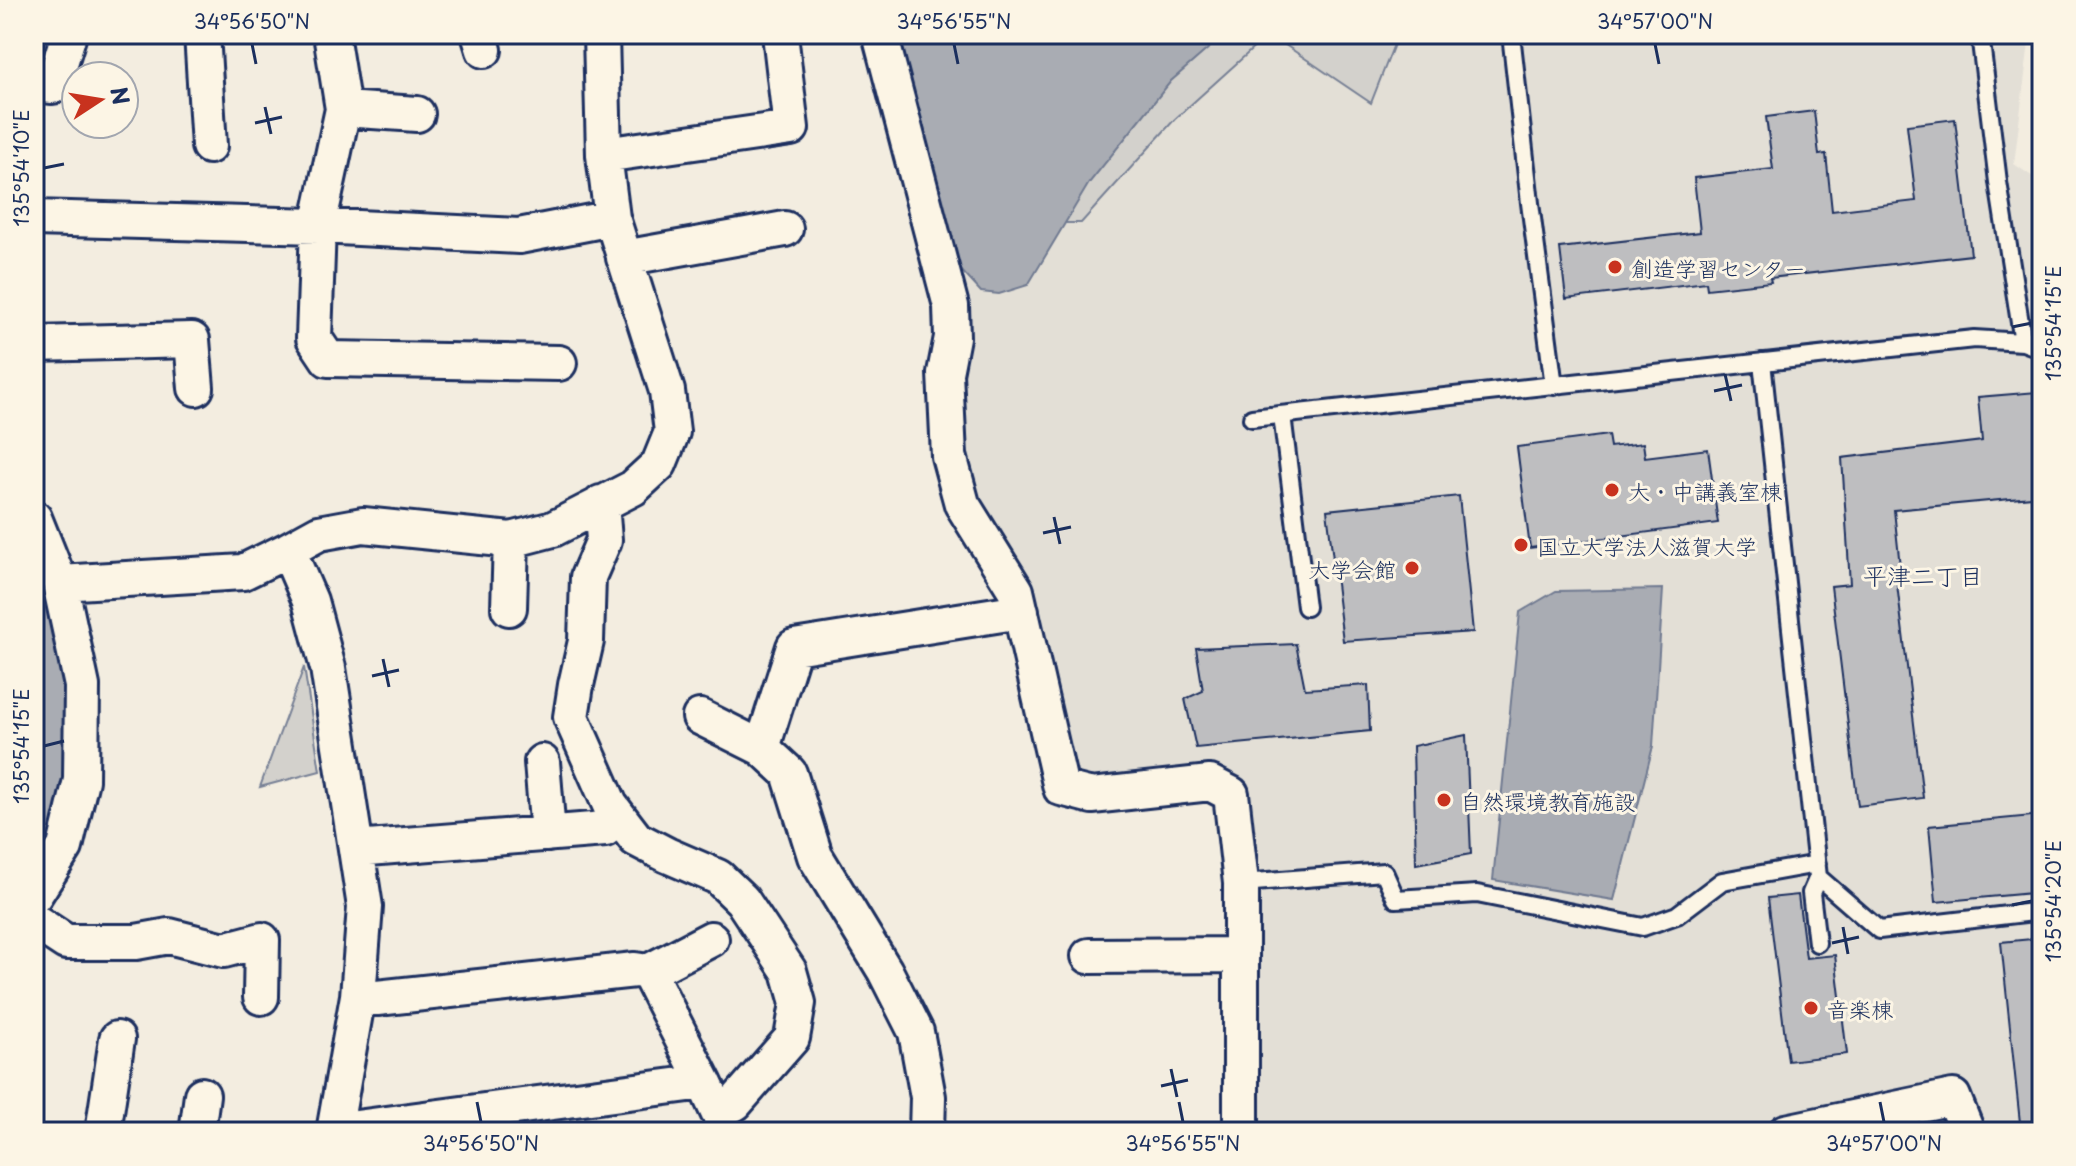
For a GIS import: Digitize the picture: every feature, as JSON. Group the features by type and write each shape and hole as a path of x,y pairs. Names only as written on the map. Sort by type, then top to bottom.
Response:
{"street":[{"path":"34,84 53,86 69,34"},
{"path":"202,34 209,146"},
{"path":"331,34 343,109 318,226 314,338 328,359 559,363"},
{"path":"60,583 243,572 319,533 363,525 511,540 553,529 633,488 659,464 672,432 667,391 612,218 604,155 601,34"},
{"path":"604,155 791,128 780,34"},
{"path":"880,34 951,306 952,337 945,373 949,456 962,504 1016,591 1061,788 1092,796 1210,783 1231,794 1241,883 1241,1132"},
{"path":"343,109 417,114"},
{"path":"34,218 318,226 519,236 612,218"},
{"path":"624,258 785,229"},
{"path":"34,344 192,340 196,388"},
{"path":"288,550 310,601 328,668 365,907 358,996 334,1129 715,1109 735,1103 792,1038 798,1003 789,971 742,900 718,877 636,839 610,805 571,717 586,641 588,577 604,540 601,503"},
{"path":"34,518 60,583 82,686 81,780 65,847 34,896"},
{"path":"509,608 511,540"},
{"path":"762,748 794,647 1021,611"},
{"path":"700,717 762,748 789,773 815,856 885,971 916,1032 928,1097 927,1132"},
{"path":"542,762 548,834"},
{"path":"356,849 605,829"},
{"path":"34,921 66,942 136,942 169,936 224,950 262,940 261,997"},
{"path":"358,996 377,998 635,970 648,972 711,939"},
{"path":"1089,956 1241,955"},
{"path":"648,972 715,1109"},
{"path":"103,1132 117,1039"},
{"path":"197,1132 202,1095"},
{"path":"1786,1132 1953,1097 1967,1132"}],"lane":[{"path":"1511,34 1554,386"},
{"path":"1980,34 1998,182 2023,342"},
{"path":"1252,418 1974,339 2023,342 2042,349"},
{"path":"1762,362 1818,870 1811,893 1817,943"},
{"path":"1282,415 1306,607"},
{"path":"1241,883 1384,872 1396,899 1477,894 1643,927 1677,915 1722,881 1818,870"},
{"path":"1818,870 1879,930 2042,911"}],"shaded area":[{"name":"国立大学法人滋賀大学","path":"889,34 2030,34 2014,164 2042,183 2042,1132 1979,1132 1959,1086 1731,1132 1254,1132 1239,788 1093,784 1071,777 972,502"},
{"path":"898,34 1225,34 1171,81 1089,183 1028,285 999,294 981,292 959,268"},
{"path":"1200,34 1269,34 1175,119 1081,223 1046,223"},
{"path":"1269,34 1398,34 1371,103"},
{"path":"1663,589 1653,746 1614,900 1493,880 1520,612 1556,591"},
{"path":"304,667 320,771 260,787"}],"building":[{"path":"1814,111 1819,155 1826,154 1832,211 1916,201 1907,125 1955,119 1971,255 1770,278 1771,282 1707,289 1706,282 1566,299 1560,248 1700,232 1694,178 1773,169 1766,117"},
{"path":"2037,392 2042,442 2042,496 1894,510 1901,576 1896,576 1923,798 1858,806 1831,586 1850,584 1842,458 1982,441 1978,397"},
{"path":"1608,435 1610,447 1643,443 1645,457 1708,449 1718,523 1530,548 1517,447"},
{"name":"大学会館","path":"1459,496 1473,632 1343,641 1327,510"},
{"path":"1296,644 1305,689 1368,685 1370,731 1196,748 1185,699 1203,691 1196,648"},
{"path":"1466,735 1471,854 1416,864 1413,746"},
{"path":"2042,815 2042,892 1936,902 1929,826"},
{"path":"1798,895 1806,958 1835,955 1847,1054 1788,1061 1768,898"},
{"path":"2042,938 2042,1132 2021,1132 2001,942"}],"waterway":[{"path":"34,631 44,667 49,723 46,777 34,817"}],"place":[{"name":"創造学習センター","path":"1615,267"},
{"name":"大・中講義室棟","path":"1612,490"},
{"name":"国立大学法人滋賀大学","path":"1521,545"},
{"name":"大学会館","path":"1412,568"},
{"name":"自然環境教育施設","path":"1444,800"},
{"name":"音楽棟","path":"1811,1008"}],"district":[{"name":"平津二丁目","path":"1923,575"}]}
